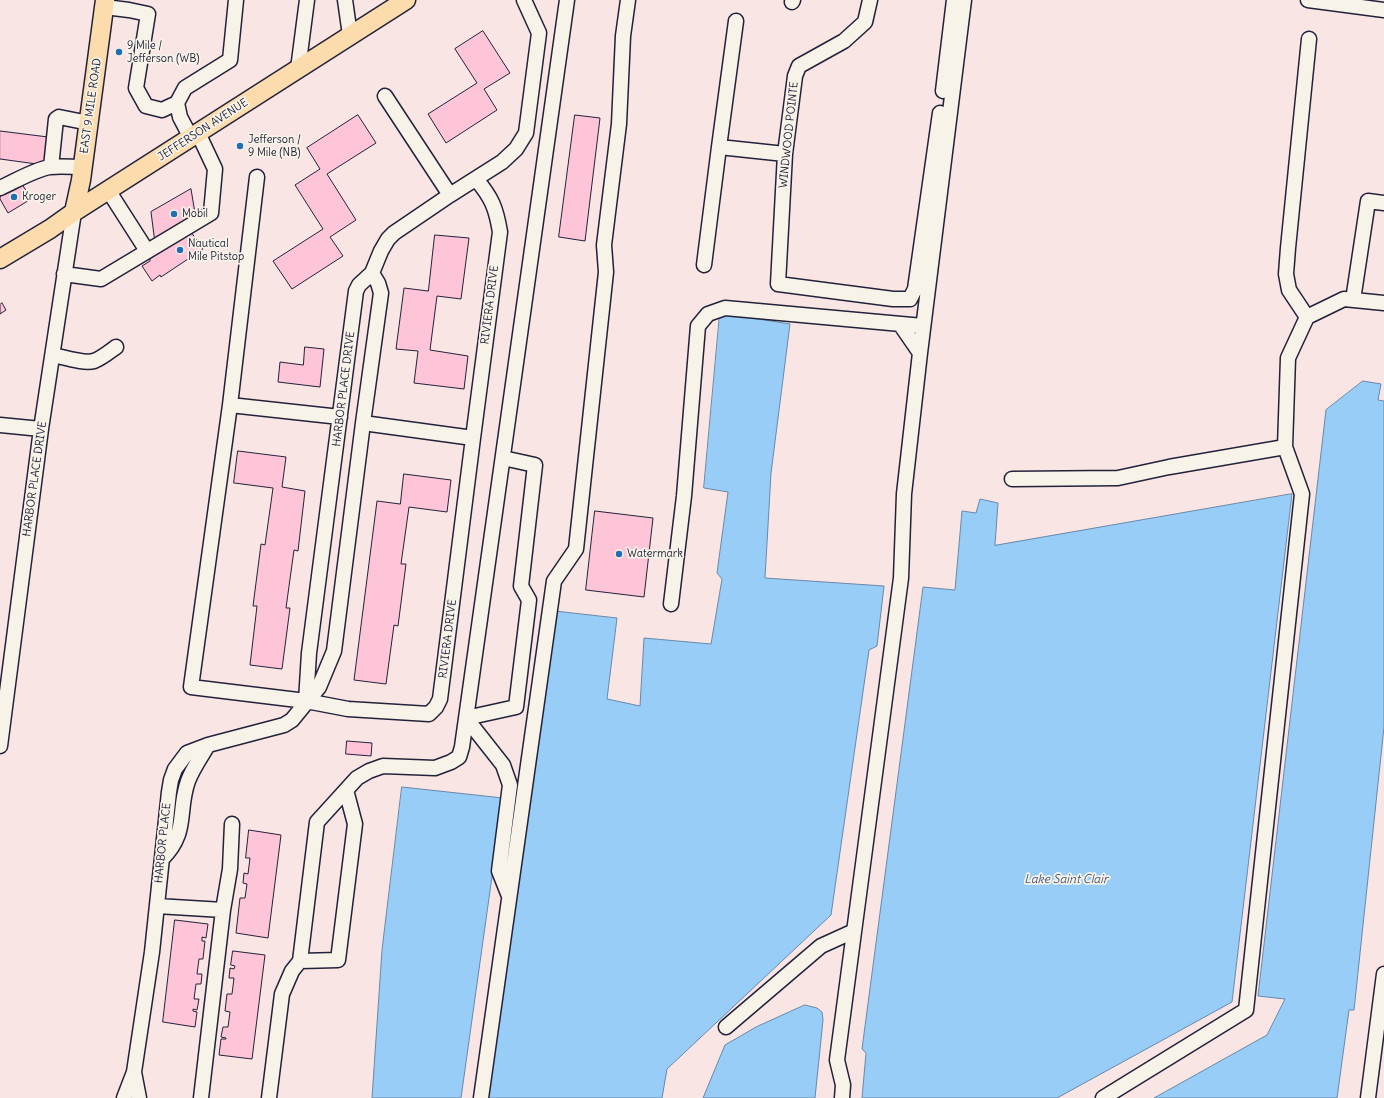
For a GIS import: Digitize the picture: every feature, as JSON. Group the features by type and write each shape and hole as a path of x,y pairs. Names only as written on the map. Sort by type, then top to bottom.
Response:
{"main road":[{"name":"JEFFERSON AVENUE","path":"0,259 50,229 108,190 406,0"},
{"name":"EAST 9 MILE ROAD","path":"74,212 83,167 105,4"}],"street":[{"path":"105,4 148,14 136,88 146,106 162,110 177,103 185,88 230,60 236,0"},
{"path":"298,69 306,0"},
{"path":"345,0 350,35"},
{"path":"306,701 319,687 334,651 381,293 378,283 372,273 381,251 388,239 394,233 502,162 516,149 526,133 539,33 524,0"},
{"path":"269,1098 282,994 292,971 300,961 318,822 357,778 369,771 383,766 435,768 451,762 459,757 462,747 567,0"},
{"path":"481,1098 554,581 576,549 606,272 604,245 619,124 623,36 628,0"},
{"name":"WINDWOOD POINTE","path":"870,0 865,22 844,41 799,66 795,76 785,154 778,284 893,299 910,299 915,289 940,114 954,0"},
{"path":"842,1098 843,1085 837,1060 901,578 904,494 923,326 964,0"},
{"path":"1308,0 1384,10"},
{"path":"704,265 736,20"},
{"path":"1307,317 1289,290 1286,274 1308,39"},
{"path":"385,96 450,195"},
{"path":"64,274 101,279 212,212 215,169 194,135 180,117 177,103"},
{"path":"52,167 56,119 59,117 65,117 89,123"},
{"path":"719,148 785,154"},
{"path":"0,188 33,172 52,167 83,167"},
{"name":"RIVIERA DRIVE","path":"257,177 230,405 191,687 306,701 348,709 429,714 436,707 440,699 500,232 497,215 488,194 476,179"},
{"path":"108,190 147,251"},
{"path":"1353,300 1368,202 1384,203"},
{"name":"HARBOR PLACE DRIVE","path":"0,738 41,429 74,212"},
{"name":"HARBOR PLACE DRIVE","path":"306,701 310,653 356,291 359,285 372,273"},
{"path":"1103,1098 1246,1010 1302,494 1285,447 1288,358 1307,317 1344,299 1384,303"},
{"path":"671,604 684,496 698,326 708,314 725,308 923,326"},
{"path":"900,324 920,353"},
{"path":"52,355 92,362 103,357 116,347"},
{"path":"230,405 340,417"},
{"path":"363,423 474,438"},
{"path":"0,426 41,429"},
{"path":"1012,479 1118,478 1169,466 1285,447"},
{"path":"466,718 516,707 528,600 521,586 535,465 503,458"},
{"name":"HARBOR PLACE","path":"124,1098 134,1072 152,952 165,816 171,780 175,769 187,753 284,725 292,720 306,701"},
{"path":"466,718 503,765 510,785 499,871 510,896"},
{"path":"162,859 178,836 188,781 193,769 208,746"},
{"path":"162,859 158,844 157,832 160,807 164,781 175,769"},
{"path":"300,961 338,960 354,824 346,790"},
{"path":"165,816 182,818"},
{"path":"202,1098 230,869 232,824"},
{"path":"157,906 224,910"},
{"path":"726,1027 821,946 854,931"},
{"path":"1368,1098 1384,974"},
{"name":"HARBOR PLACE","path":"134,1072 139,1098"}],"water":[{"path":"720,313 790,324 771,473 765,578 884,586 877,646 869,650 831,915 667,1069 662,1098 487,1098 555,611 617,618 607,699 640,706 644,638 711,644 722,579 717,573 728,492 704,488"},
{"path":"1363,381 1381,384 1378,400 1384,401 1384,727 1354,1010 1349,1010 1337,1098 1154,1098 1267,1035 1285,999 1258,996 1326,410"},
{"name":"Lake Saint Clair","path":"1292,494 1232,1002 1057,1098 862,1098 866,1053 862,1049 923,587 955,590 962,511 976,513 980,499 998,503 995,545"},
{"path":"402,787 503,798 461,1098 372,1098 382,950"},
{"path":"805,1005 817,1008 822,1012 823,1020 815,1098 703,1098 725,1045 756,1027"}],"building":[{"path":"483,31 510,73 484,89 497,110 446,143 428,114 477,83 455,49"},
{"path":"358,115 376,143 327,174 356,220 330,237 343,256 292,289 273,261 323,229 295,185 320,169 307,148"},
{"path":"575,115 600,118 585,241 559,237"},
{"path":"0,131 48,137 44,165 0,159"},
{"path":"22,184 31,199 8,213 0,197"},
{"path":"191,189 196,219 155,243 151,212"},
{"path":"191,232 203,249 161,277 160,275 152,281 142,266"},
{"path":"435,235 469,238 461,299 437,296 430,350 468,356 464,389 414,383 418,351 396,349 404,288 428,291"},
{"path":"2,303 6,310 0,314 0,305"},
{"path":"305,347 324,349 320,387 278,382 280,362 303,365"},
{"path":"238,451 286,457 282,487 305,491 298,551 294,550 286,608 290,608 282,669 250,665 257,606 253,606 261,544 265,545 273,488 234,483"},
{"path":"404,474 451,480 447,512 409,507 401,564 406,564 398,626 394,625 386,684 354,680 377,501 400,504"},
{"name":"Watermark","path":"595,511 653,518 644,597 586,590"},
{"path":"347,741 372,743 371,756 346,754"},
{"path":"249,830 281,835 268,938 236,933 240,898 245,898 247,884 243,883 244,873 248,874 250,858 246,858"},
{"path":"175,920 208,924 206,938 202,937 202,941 205,941 203,959 199,959 197,974 202,974 201,984 196,984 194,999 199,999 197,1010 193,1009 193,1011 197,1012 195,1027 163,1022"},
{"path":"233,951 265,955 252,1059 219,1055 221,1039 226,1039 221,1037 223,1027 228,1027 230,1012 225,1011 227,994 232,994 234,978 229,978 230,968 234,969 235,966 231,965"}],"place":[{"name":"9 Mile / Jefferson (WB)","path":"119,52"},
{"name":"Jefferson / 9 Mile (NB)","path":"240,146"},
{"name":"Kroger","path":"14,197"},
{"name":"Mobil","path":"174,214"},
{"name":"Nautical Mile Pitstop","path":"180,250"},
{"name":"Watermark","path":"619,554"}]}
